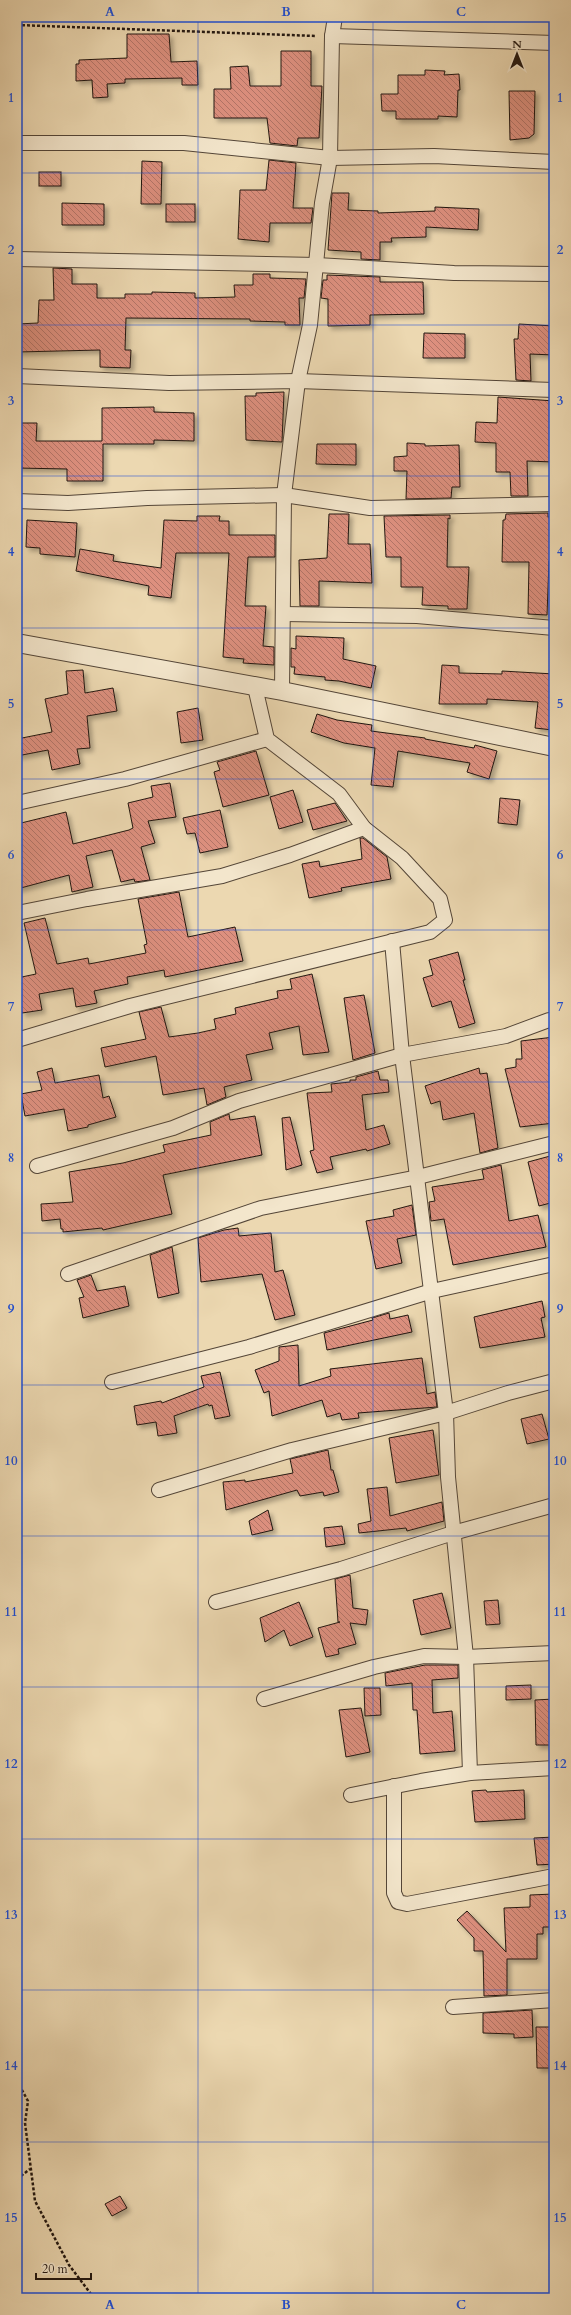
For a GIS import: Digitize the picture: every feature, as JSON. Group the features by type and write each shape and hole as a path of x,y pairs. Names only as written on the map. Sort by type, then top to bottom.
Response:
{"street":[{"path":"282,691 284,495 298,381 310,325 322,203 330,158 332,36 335,17"},
{"path":"332,36 554,43"},
{"path":"17,143 184,143 330,158 434,156 554,162"},
{"path":"17,259 317,265 454,273 554,274"},
{"path":"17,376 170,383 298,381 554,390"},
{"path":"17,501 68,503 147,498 284,495 370,508 554,504"},
{"path":"283,614 417,616 554,628"},
{"path":"17,643 282,691 554,747"},
{"path":"17,1040 130,1006 430,932 445,920 440,899 402,858 364,828 339,794 267,739 255,687"},
{"path":"17,803 125,779 267,739"},
{"path":"17,913 86,899 222,876 290,855 364,828"},
{"path":"392,941 402,1055 446,1412 448,1477 466,1657 470,1773"},
{"path":"36,1166 174,1128 239,1100 402,1055 506,1036 549,1020"},
{"path":"68,1274 261,1208 418,1177 554,1143"},
{"path":"112,1382 249,1347 432,1291 554,1264"},
{"path":"159,1490 292,1450 446,1412 554,1381"},
{"path":"216,1602 341,1569 453,1533 554,1505"},
{"path":"264,1699 374,1667 424,1656 466,1657 554,1653"},
{"path":"351,1795 470,1773 554,1768"},
{"path":"394,1786 394,1893 398,1902 407,1904 554,1876"},
{"path":"453,2007 554,2000"}],"path":[{"path":"17,25 332,36"},
{"path":"17,2081 28,2101 25,2123 35,2201 69,2265 94,2298"},
{"path":"17,2179 30,2170"}],"building":[{"path":"127,34 169,34 171,62 197,61 198,85 182,85 182,78 125,79 125,83 107,84 108,97 93,98 92,80 76,81 76,64 79,64 79,60 127,58"},
{"path":"281,51 311,51 311,86 322,86 319,138 298,138 297,146 270,143 267,118 214,118 214,89 231,89 230,67 248,66 250,86 281,86"},
{"path":"425,70 445,71 444,75 459,74 460,90 458,90 457,117 438,116 438,119 396,119 396,111 382,111 381,94 398,94 398,75 425,75"},
{"path":"509,91 535,91 534,134 529,138 510,140"},
{"path":"269,160 296,163 293,208 313,208 311,223 270,223 269,242 238,239 240,190 266,190"},
{"path":"142,161 162,162 161,204 141,204"},
{"path":"39,172 61,172 61,186 39,186"},
{"path":"332,193 349,193 348,210 378,211 378,213 435,211 435,207 479,209 478,230 426,227 426,237 391,238 392,242 380,242 380,260 361,259 361,252 328,250"},
{"path":"62,203 104,204 104,225 62,225"},
{"path":"166,204 195,204 195,222 166,222"},
{"path":"53,268 72,269 72,284 97,284 97,298 125,298 125,294 152,294 152,292 195,293 195,298 235,297 234,285 253,285 253,274 270,274 270,278 306,279 304,298 299,298 300,325 285,325 285,322 250,321 250,319 126,318 125,350 131,350 130,368 100,367 100,350 17,352 17,324 38,323 39,300 54,300"},
{"path":"327,275 380,277 380,282 423,282 424,314 370,315 370,325 328,326 328,299 321,298 323,280 327,280"},
{"path":"519,324 554,326 554,355 530,354 531,381 516,380 514,339 518,339"},
{"path":"424,333 465,334 465,358 423,358"},
{"path":"284,392 282,442 246,440 245,396 256,396 256,393"},
{"path":"498,397 554,401 554,462 527,461 528,496 511,496 510,472 496,472 496,443 475,442 476,422 497,423"},
{"path":"154,407 154,412 194,413 194,441 154,440 154,444 103,444 103,481 67,481 67,469 17,468 17,423 37,423 36,441 102,441 102,408"},
{"path":"407,443 425,444 425,446 459,445 460,487 452,487 451,498 406,499 407,471 394,471 394,457 407,456"},
{"path":"317,444 356,444 356,465 316,464"},
{"path":"548,513 548,517 554,517 554,561 549,561 547,615 528,614 529,562 502,562 503,520 505,520 506,514"},
{"path":"329,514 349,514 348,544 370,544 372,583 319,581 319,606 300,606 299,560 327,558"},
{"path":"450,515 450,519 448,518 447,567 469,567 467,609 448,609 448,606 422,605 423,587 401,587 401,557 386,557 384,516"},
{"path":"197,516 220,516 219,521 229,521 229,535 275,535 275,557 248,557 245,606 266,606 263,646 274,647 274,665 243,663 244,659 223,657 229,553 176,553 171,598 148,595 149,586 76,571 80,549 114,555 113,561 161,568 164,520 197,521"},
{"path":"27,520 77,523 75,557 40,554 40,548 26,547"},
{"path":"296,636 344,638 343,659 376,666 371,688 339,681 325,680 325,677 294,674 295,667 291,667 291,648 296,649"},
{"path":"442,665 459,666 459,673 502,674 502,671 554,674 553,730 535,728 538,702 487,699 487,704 439,704"},
{"path":"83,670 85,693 113,688 117,711 87,716 90,748 77,749 80,764 52,770 48,750 17,756 17,739 52,732 45,699 68,694 66,671"},
{"path":"198,708 203,740 181,743 177,712"},
{"path":"317,714 337,720 372,725 371,731 425,738 474,748 475,745 497,751 489,779 467,772 470,763 398,751 393,787 371,785 375,748 344,743 311,732"},
{"path":"256,751 269,795 223,807 214,772 220,770 217,762"},
{"path":"170,783 176,817 148,821 155,843 141,847 150,880 135,882 134,879 121,882 112,850 86,856 93,887 72,892 69,875 17,889 17,824 66,812 73,844 129,830 133,828 128,803 153,797 151,786"},
{"path":"293,790 303,822 279,829 270,797"},
{"path":"500,798 520,800 517,825 498,823"},
{"path":"335,803 347,821 313,830 307,810"},
{"path":"220,810 228,847 200,853 195,833 187,834 183,818"},
{"path":"360,838 363,838 387,857 391,879 341,888 342,891 309,898 302,864 319,861 320,867 362,859"},
{"path":"179,892 188,937 235,927 243,961 165,977 164,970 127,977 128,984 94,991 97,1003 76,1007 73,988 39,994 42,1010 22,1013 17,978 36,974 24,923 45,918 57,964 88,958 89,964 146,953 144,945 147,944 138,899"},
{"path":"458,952 465,980 463,980 475,1023 459,1028 451,1001 432,1007 423,978 433,975 429,960"},
{"path":"312,974 329,1052 303,1055 299,1026 269,1033 273,1049 246,1055 252,1080 224,1087 226,1097 207,1105 204,1088 163,1095 156,1056 105,1067 101,1048 146,1039 139,1012 161,1007 169,1037 198,1033 216,1029 214,1019 236,1014 235,1008 278,998 277,991 292,989 290,979"},
{"path":"364,995 375,1053 353,1060 344,998"},
{"path":"554,1037 554,1123 520,1127 505,1069 516,1067 516,1059 522,1059 521,1041"},
{"path":"52,1068 55,1083 99,1075 103,1098 109,1096 116,1117 88,1125 88,1127 68,1131 64,1109 25,1116 21,1094 42,1090 37,1072"},
{"path":"479,1068 480,1074 487,1073 498,1148 480,1153 474,1113 443,1120 440,1101 431,1104 425,1086"},
{"path":"378,1071 380,1080 388,1080 389,1092 362,1095 366,1130 384,1125 390,1144 367,1151 366,1149 330,1157 333,1169 317,1173 310,1151 314,1150 307,1093 332,1092 331,1084 350,1082 350,1080 356,1080 356,1077"},
{"path":"229,1114 230,1120 255,1116 262,1155 163,1175 172,1214 103,1230 102,1228 63,1232 63,1229 61,1229 60,1219 42,1221 41,1204 73,1202 69,1172 123,1163 165,1152 163,1145 211,1135 210,1122"},
{"path":"290,1117 302,1165 286,1170 282,1118"},
{"path":"554,1155 554,1202 539,1206 528,1162"},
{"path":"501,1165 509,1221 538,1215 546,1247 453,1265 444,1219 431,1221 429,1202 435,1201 432,1187 484,1179 482,1170"},
{"path":"412,1205 416,1235 397,1239 402,1263 376,1269 366,1221 394,1216 393,1210"},
{"path":"238,1228 239,1236 271,1233 275,1272 283,1270 295,1315 275,1320 262,1274 201,1282 198,1238 224,1230"},
{"path":"172,1247 179,1293 158,1298 150,1255"},
{"path":"91,1275 97,1291 125,1286 129,1306 83,1318 79,1298 84,1297 77,1280"},
{"path":"542,1301 545,1317 541,1318 545,1337 480,1348 474,1317"},
{"path":"389,1313 390,1319 408,1315 412,1332 327,1350 324,1333 373,1320 372,1318"},
{"path":"298,1345 299,1386 331,1376 330,1369 422,1358 427,1394 435,1392 437,1407 358,1413 359,1418 342,1420 340,1413 327,1417 322,1400 272,1416 269,1391 264,1393 255,1370 279,1361 279,1347"},
{"path":"220,1372 230,1416 215,1419 212,1405 209,1406 208,1404 174,1416 177,1433 158,1436 156,1422 137,1425 134,1406 161,1401 162,1403 204,1387 201,1376"},
{"path":"542,1414 549,1439 527,1444 521,1419"},
{"path":"433,1430 439,1475 396,1483 389,1438"},
{"path":"328,1450 331,1470 333,1470 339,1492 324,1496 323,1492 300,1496 297,1490 226,1510 223,1482 245,1480 245,1482 293,1473 290,1459"},
{"path":"387,1487 390,1516 442,1502 444,1521 407,1531 406,1528 359,1533 358,1524 371,1521 367,1489"},
{"path":"268,1510 273,1530 252,1535 249,1521"},
{"path":"342,1526 345,1544 326,1547 324,1528"},
{"path":"350,1575 353,1608 368,1610 366,1625 350,1623 356,1644 338,1649 339,1654 326,1657 318,1628 340,1622 338,1622 335,1579"},
{"path":"442,1593 451,1628 421,1635 413,1600"},
{"path":"498,1600 500,1624 486,1625 484,1601"},
{"path":"299,1602 313,1637 290,1646 284,1630 265,1642 260,1618"},
{"path":"425,1665 458,1665 458,1678 432,1680 433,1713 452,1711 455,1751 420,1754 417,1710 413,1710 412,1683 386,1686 385,1673"},
{"path":"531,1685 531,1699 506,1700 506,1686"},
{"path":"364,1688 380,1688 381,1715 365,1716"},
{"path":"554,1699 554,1745 536,1745 535,1700"},
{"path":"361,1708 370,1752 346,1757 339,1710"},
{"path":"486,1790 487,1792 524,1790 525,1819 475,1822 472,1791"},
{"path":"554,1837 554,1864 537,1865 534,1838"},
{"path":"554,1894 554,1927 543,1927 543,1934 537,1934 537,1959 507,1959 507,1995 484,1996 483,1951 474,1951 474,1938 457,1920 467,1911 506,1952 504,1908 530,1907 530,1895"},
{"path":"532,2010 533,2037 514,2038 514,2034 483,2033 483,2013"},
{"path":"536,2027 554,2027 554,2068 537,2068"},
{"path":"120,2196 127,2208 112,2216 105,2204"}]}
